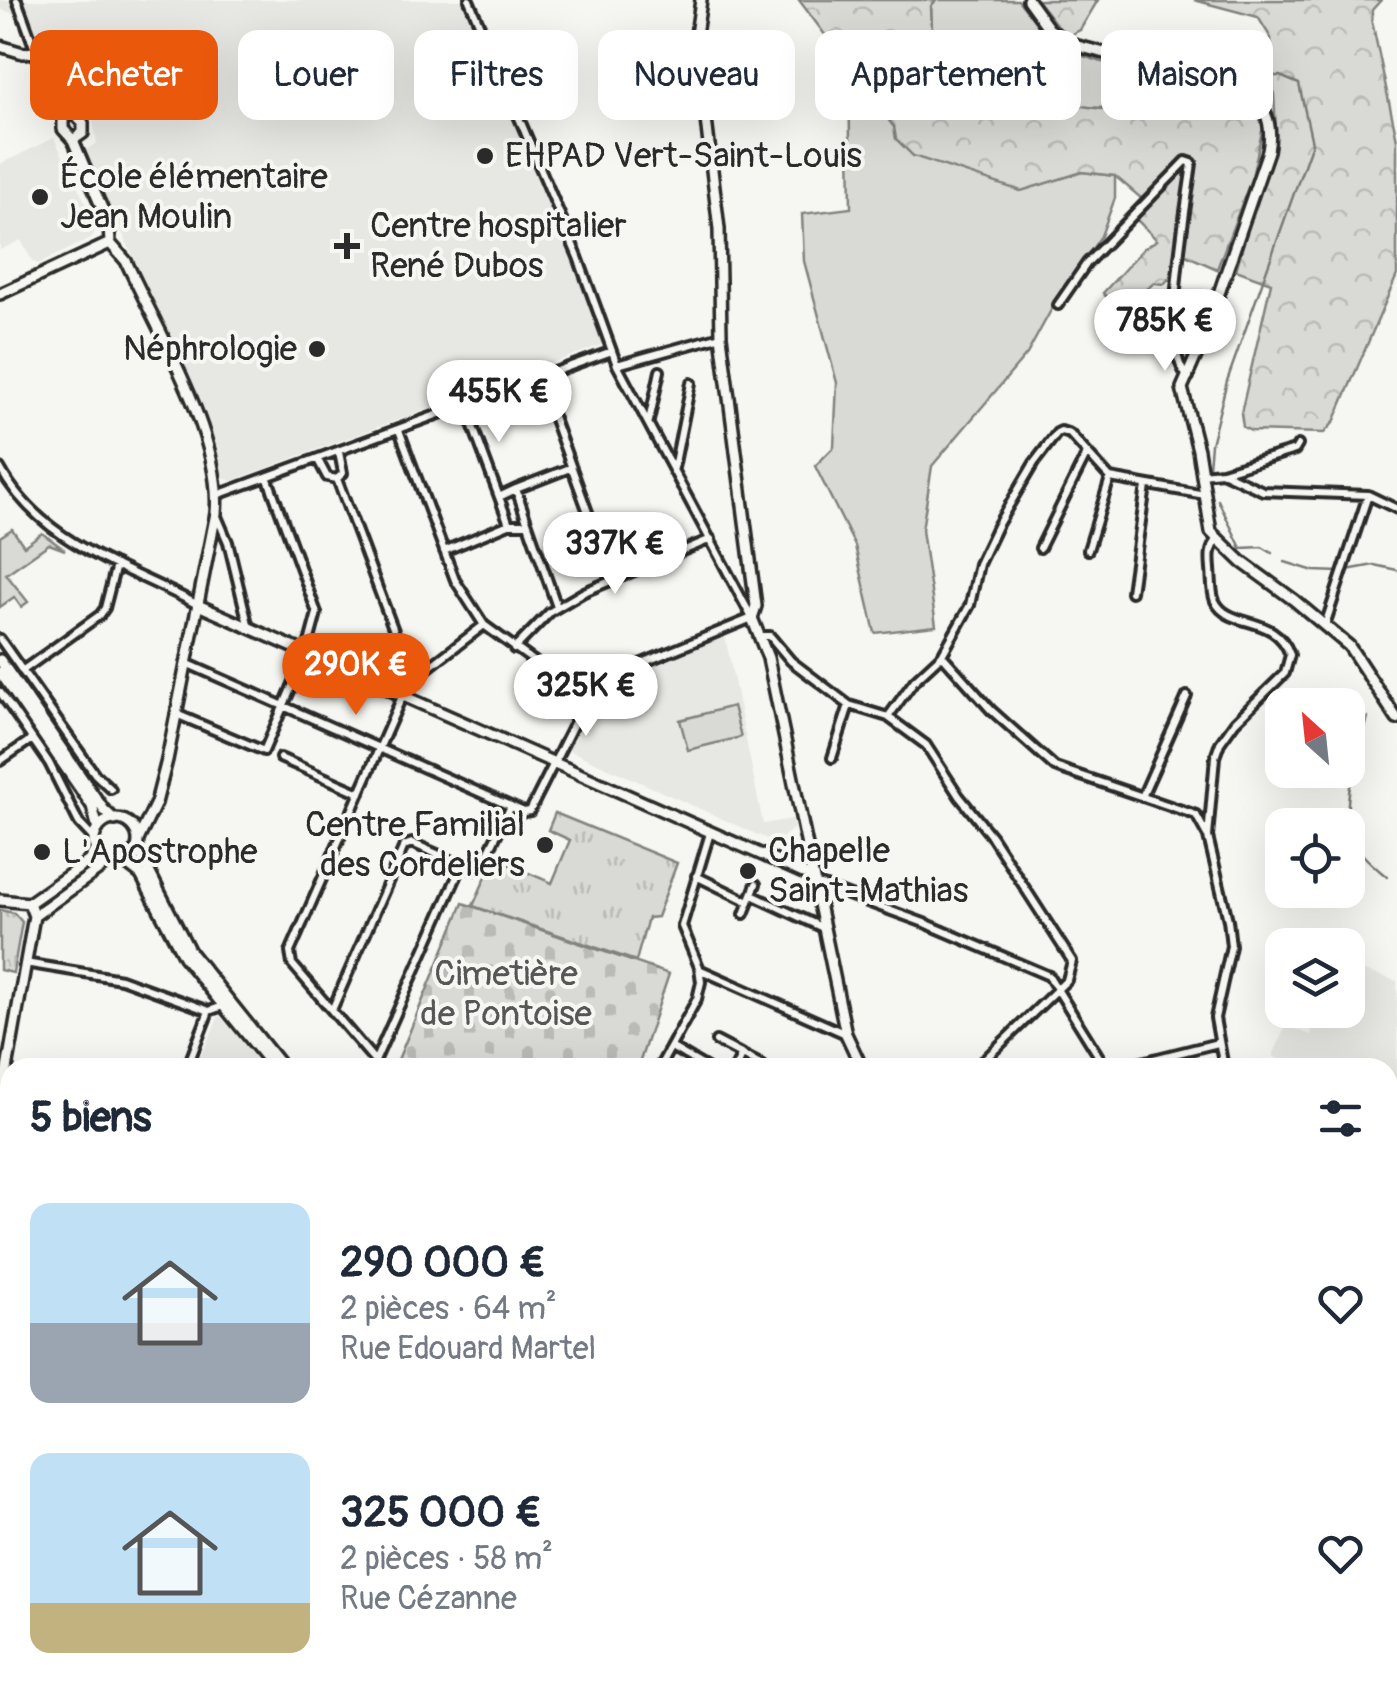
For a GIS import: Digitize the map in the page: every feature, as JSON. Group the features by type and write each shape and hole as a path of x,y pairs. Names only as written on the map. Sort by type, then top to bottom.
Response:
{"street":[{"path":"18,0 30,35"},
{"path":"468,0 578,257 617,365 760,636 768,658 846,1034 855,1058"},
{"path":"186,663 511,806 530,810 586,699 618,674 752,618 756,606 721,336 719,229 696,34 701,0"},
{"path":"1028,0 1049,30 1070,44 1234,87 1254,96 1264,108 1270,128 1268,152 1187,376 1187,406 1209,527 1242,562 1351,648 1397,719"},
{"path":"0,46 30,52"},
{"path":"63,120 62,129 73,140 110,224 110,244 126,261 197,414 208,445 216,495 216,513 156,803 138,844 124,862"},
{"path":"73,140 83,133 80,120"},
{"path":"1058,305 1087,263 1186,161 1192,163 1172,325 1180,371 1187,376"},
{"path":"0,294 110,244"},
{"path":"617,365 721,336"},
{"path":"216,495 612,350"},
{"path":"649,422 660,371"},
{"path":"539,378 612,578"},
{"path":"674,469 691,382"},
{"path":"466,406 509,524"},
{"path":"399,430 462,594 484,625 586,699"},
{"path":"888,718 914,680 942,655 970,606 979,564 1034,463 1061,431 1070,434 1110,478 1205,496"},
{"path":"1222,472 1295,450 1298,445"},
{"path":"337,479 343,473 339,452"},
{"path":"1040,548 1087,453"},
{"path":"318,460 327,477 337,479"},
{"path":"0,468 24,503 52,529 86,552 813,880 1049,976 1100,1058"},
{"path":"499,497 570,468"},
{"path":"1201,470 1222,472 1263,491 1368,495 1397,509"},
{"path":"176,714 264,750 306,654 318,613 268,478"},
{"path":"1088,550 1110,478"},
{"path":"337,479 412,676 290,952 292,964 369,1058"},
{"path":"1131,592 1146,486"},
{"path":"516,489 557,607"},
{"path":"1328,627 1368,495"},
{"path":"216,513 228,542 250,628"},
{"path":"444,551 509,524 528,524"},
{"path":"514,649 557,607 612,578 711,539"},
{"path":"1208,836 1220,742 1284,673 1290,656 1276,632 1226,612 1216,602 1210,557 1218,540"},
{"path":"22,671 103,612 116,565"},
{"path":"412,676 415,678 484,625"},
{"path":"760,636 770,636 791,661 848,705 888,718 926,745 1072,960 1067,980 986,1058"},
{"path":"0,639 95,774 112,788"},
{"path":"942,655 991,710 1055,767 1198,816 1208,836 1231,946 1215,1018 1222,1058"},
{"path":"0,660 115,820 128,823 151,812"},
{"path":"0,672 92,806 96,839 89,861 29,903 0,900"},
{"path":"0,692 49,764 78,823 96,839 109,862"},
{"path":"1142,797 1187,696"},
{"path":"832,758 848,705"},
{"path":"0,761 32,739"},
{"path":"280,758 360,793"},
{"path":"87,785 95,774"},
{"path":"332,1010 404,846 412,843 473,870 481,867 511,806"},
{"path":"96,839 115,820"},
{"path":"128,823 190,952 275,1058"},
{"path":"664,1058 697,1000 701,982 682,926 710,833"},
{"path":"34,916 109,862 124,862 141,876 184,957 266,1058"},
{"path":"377,1058 462,866"},
{"path":"696,876 823,928"},
{"path":"744,914 756,884"},
{"path":"6,1058 34,916 29,903"},
{"path":"26,963 136,984 209,1011 223,1006"},
{"path":"700,970 846,1034"},
{"path":"191,1058 209,1011"},
{"path":"716,1041 750,1058"},
{"path":"1158,1058 1218,1043"},
{"path":"670,1047 689,1058"},
{"path":"740,1058 742,1054"}],"shaded area":[{"name":"Centre hospitalier René Dubos","path":"0,0 464,0 477,30 414,30 414,120 516,120 604,340 601,345 231,481 224,478 206,413 84,151 97,143 93,120 218,120 218,30 35,30 27,8 14,14 0,9"},
{"path":"54,138 97,226 92,238 38,264 32,261 21,240 0,250 0,164"},
{"path":"725,636 763,824 792,819 794,828 776,843 566,749 592,703 618,681"},
{"path":"1365,971 1397,981 1397,1058 1273,1056 1285,1028 1311,1035 1312,1028 1365,1028"},
{"path":"219,1016 256,1058 200,1058"}],"green space":[{"path":"799,0 936,0 931,6 932,30 821,30"},
{"path":"936,0 1018,0 1042,30 932,30 931,6"},
{"path":"1037,0 1098,0 1080,30 1061,30"},
{"path":"1194,0 1381,0 1372,10 1372,21 1397,140 1397,275 1334,422 1324,433 1251,431 1243,427 1241,413 1271,283 1236,270 1276,130 1273,30 1266,30 1258,17"},
{"path":"1081,55 1101,62 1101,108 1081,107"},
{"path":"1081,106 1101,109 1101,120 1265,120 1252,177 1217,269 1179,252 1174,273 1164,284 1154,283 1119,312 1103,293 1144,248 1157,240 1135,218 1148,204 1115,176 1082,172 1021,191 913,156 896,139 889,120 1081,120"},
{"path":"850,120 889,120 895,128 1020,191 1082,172 1115,176 1115,198 1101,236 1055,303 1027,354 932,466 922,530 936,626 875,633 855,546 815,466 834,447 837,383 804,261 802,214 851,208"},
{"path":"12,529 24,546 42,533 65,550 49,544 6,574 28,602 21,607 14,597 0,607 0,537"},
{"path":"733,706 741,737 688,750 680,720"},
{"path":"555,813 677,863 657,917 648,918 636,961 473,906 494,858 552,883 570,840 548,830"},
{"name":"Cimetière de Pontoise","path":"463,903 669,974 641,1058 399,1058"},
{"path":"0,910 14,913 22,922 13,973 0,970"}],"waterway":[{"path":"1209,467 1227,381 1312,143 1299,84 1273,76"},
{"path":"1218,500 1241,548 1262,547 1272,553"},
{"path":"1285,562 1314,571 1340,572"},
{"path":"1347,570 1374,565 1397,570"},
{"path":"1368,717 1350,788 1349,823 1363,855 1387,877"}],"place":[{"name":"EHPAD Vert-Saint-Louis","path":"485,156"},
{"name":"École élémentaire Jean Moulin","path":"40,197"},
{"name":"Centre hospitalier René Dubos","path":"347,246"},
{"name":"Néphrologie","path":"317,349"},
{"name":"Centre Familial des Cordeliers","path":"545,845"},
{"name":"L'Apostrophe","path":"42,852"},
{"name":"Chapelle Saint-Mathias","path":"748,871"}]}
